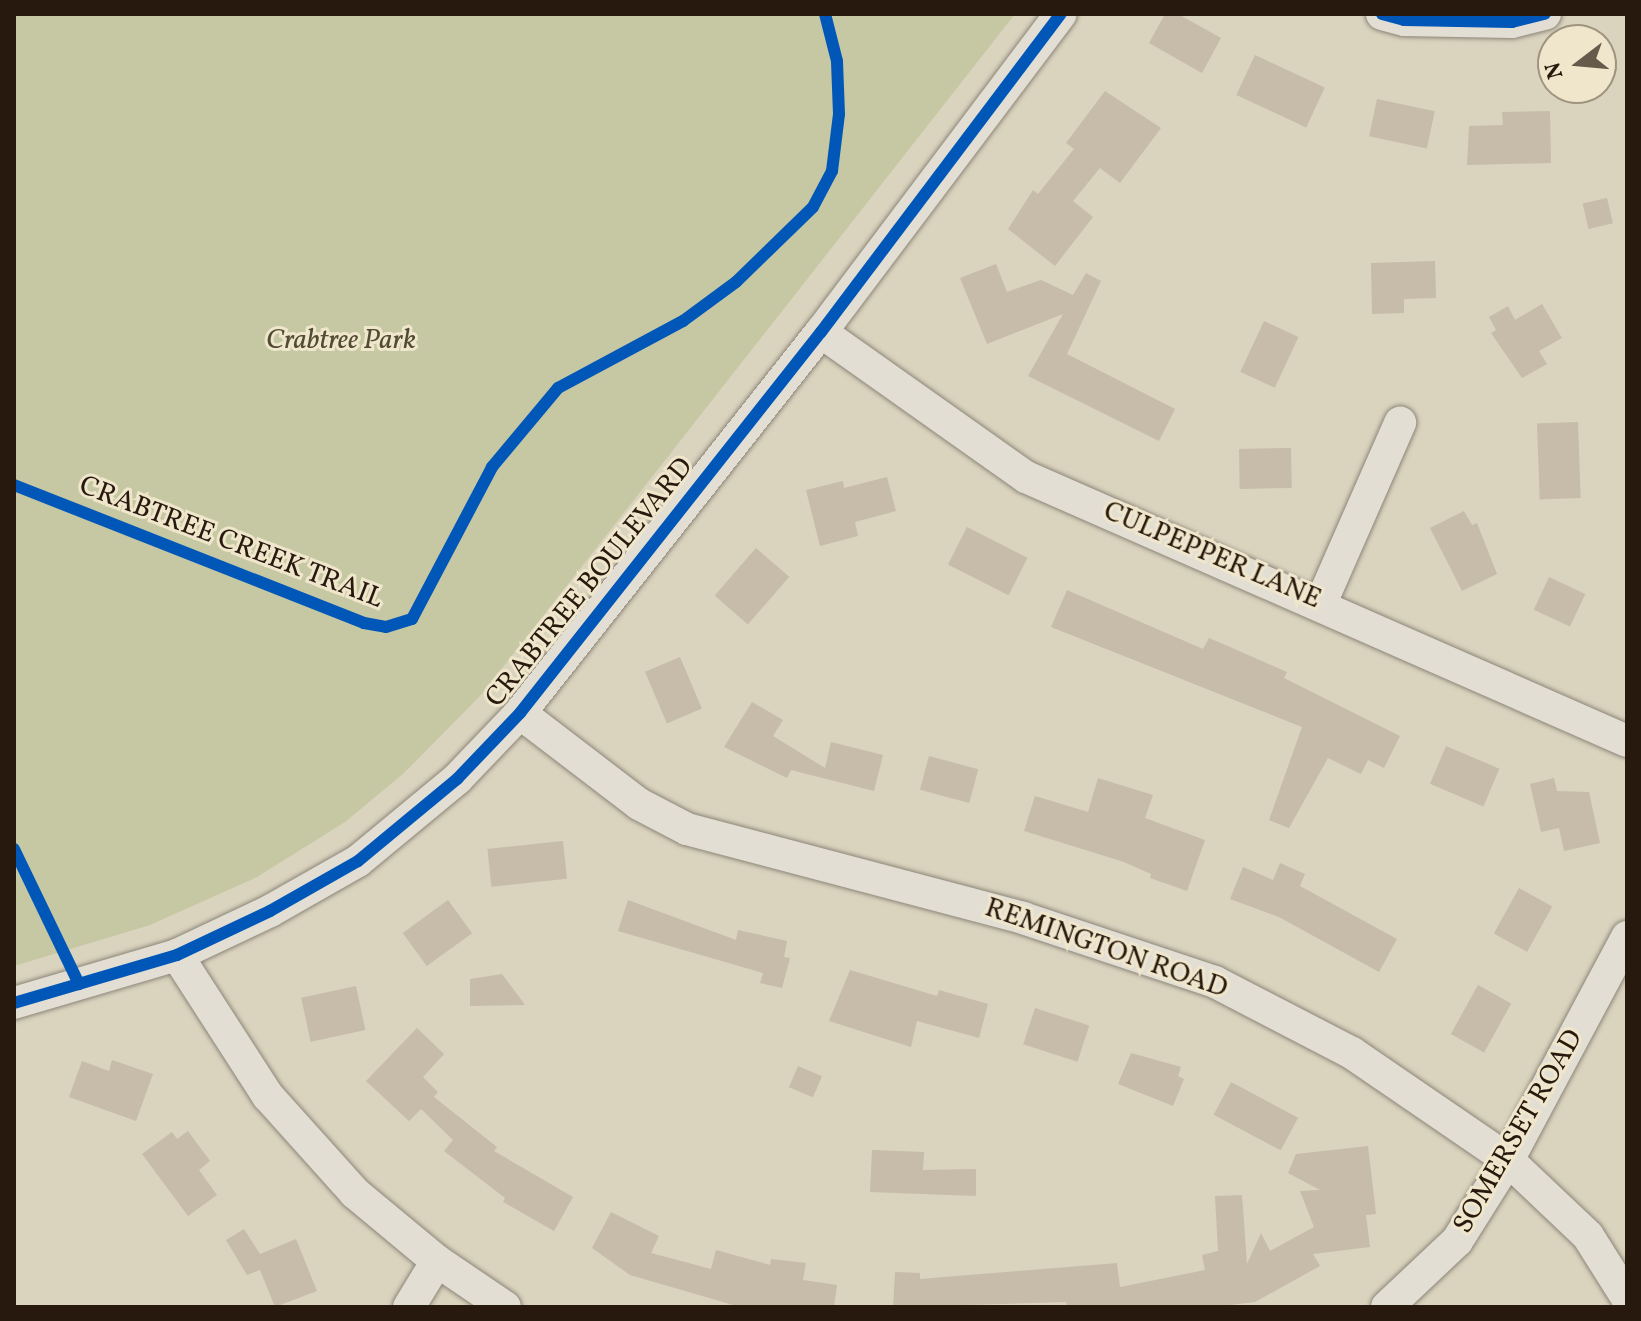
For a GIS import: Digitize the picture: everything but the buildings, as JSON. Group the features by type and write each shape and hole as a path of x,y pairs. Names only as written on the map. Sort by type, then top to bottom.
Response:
{"street":[{"name":"CRABTREE BOULEVARD","path":"14,1003 177,955 258,917 358,861 457,779 520,713 821,332 1061,14"},
{"path":"1382,14 1404,20 1512,22 1545,14"},
{"name":"CULPEPPER LANE","path":"821,332 1026,477 1321,603 1627,741"},
{"path":"1321,603 1400,423"},
{"name":"REMINGTON ROAD","path":"520,713 639,804 687,829 1023,918 1215,982 1352,1053 1508,1160 1588,1236 1627,1298"},
{"name":"SOMERSET ROAD","path":"1387,1307 1457,1241 1508,1160 1627,937"},
{"path":"177,955 268,1096 355,1193 437,1261 505,1307"},
{"path":"409,1307 437,1261"}],"green space":[{"name":"Crabtree Park","path":"14,14 1015,14 481,695 404,773 345,822 257,877 150,925 14,966"}],"cycle path":[{"name":"CRABTREE CREEK TRAIL","path":"14,485 364,623 386,627 412,619 492,467 558,388 683,321 736,282 813,207 832,171 839,114 837,61 825,14"},
{"path":"14,1003 177,955 270,911 358,861 457,779 520,713 821,332 1061,14"},
{"path":"1382,14 1404,20 1512,22 1545,14"},
{"path":"14,849 79,984"}]}
